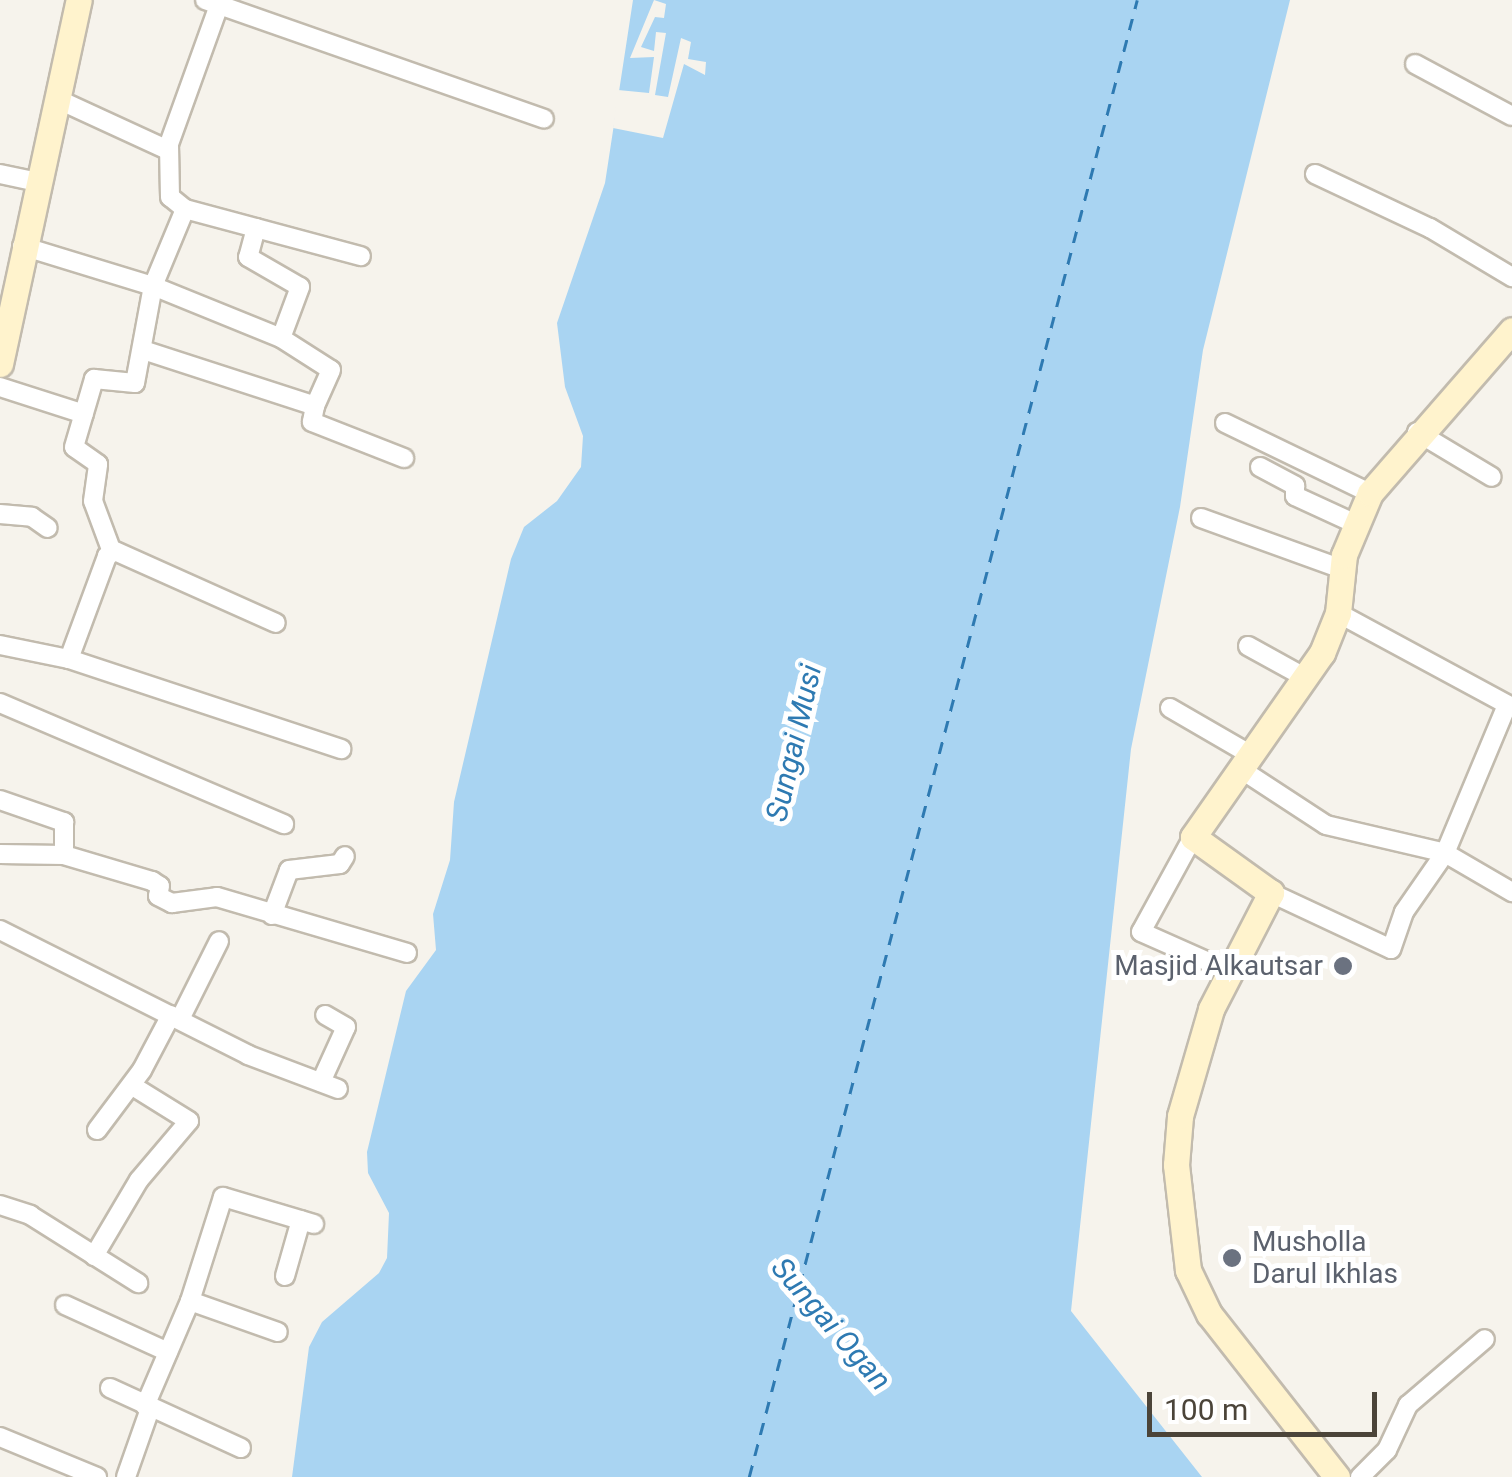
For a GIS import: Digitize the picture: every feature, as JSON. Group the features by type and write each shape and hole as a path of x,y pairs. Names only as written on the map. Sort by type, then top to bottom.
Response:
{"street":[{"path":"0,364 22,246 79,0"},
{"path":"360,256 185,208 170,197 168,150 212,3 544,119"},
{"path":"1414,64 1512,116"},
{"path":"56,99 168,150"},
{"path":"0,174 37,182"},
{"path":"1315,174 1430,228 1512,277"},
{"path":"70,659 112,552 93,501 98,464 74,447 94,378 133,384 144,350 154,286 185,208"},
{"path":"256,228 248,257 300,287 282,338"},
{"path":"22,246 154,286 282,338 331,370 312,422 404,458"},
{"path":"1229,971 1141,932 1193,837 1322,653 1337,615 1342,570 1370,493 1417,432 1503,343"},
{"path":"144,350 315,406"},
{"path":"0,387 84,414"},
{"path":"1225,423 1370,493"},
{"path":"1417,432 1492,478"},
{"path":"1260,468 1294,486 1294,496 1356,524"},
{"path":"0,514 32,517 48,528"},
{"path":"1201,518 1342,570"},
{"path":"112,552 276,623"},
{"path":"1193,837 1271,892 1391,949 1404,912 1445,853 1510,706 1337,615"},
{"path":"0,646 70,659 340,749"},
{"path":"1248,646 1306,678"},
{"path":"0,703 284,824"},
{"path":"1170,708 1247,762 1326,826 1445,853 1512,892"},
{"path":"0,800 64,822 64,854"},
{"path":"0,854 64,854 152,880 160,886 158,896 172,903 217,898 407,953"},
{"path":"272,915 290,870 340,864 346,856"},
{"path":"1271,892 1229,971 1180,1116 1176,1165 1188,1270 1209,1314 1337,1477"},
{"path":"0,930 248,1055 330,1085 346,1027 325,1015"},
{"path":"97,1130 176,1017 219,941"},
{"path":"87,1251 186,1117 130,1085"},
{"path":"126,1477 223,1197 308,1222 284,1276"},
{"path":"0,1205 138,1283"},
{"path":"190,1301 278,1332"},
{"path":"64,1305 168,1352"},
{"path":"1360,1477 1387,1450 1408,1406 1485,1339"},
{"path":"110,1388 241,1448"},
{"path":"0,1437 97,1477"}],"water":[{"path":"633,0 1290,0 1203,350 1180,507 1131,749 1071,1311 1202,1477 292,1477 309,1347 322,1322 379,1273 387,1258 389,1213 368,1173 367,1152 406,991 436,950 433,914 450,860 454,802 511,559 524,527 557,501 581,467 583,436 565,387 557,323 605,183"}],"pier":[{"path":"654,0 666,4 664,18 655,17 641,47 654,51 656,32 666,33 655,95 668,97 681,38 691,42 688,59 706,62 705,75 684,64 663,138 613,128 618,90 649,93 654,57 630,58"}],"ferry route":[{"path":"749,1477 1137,0"}],"place":[{"name":"Masjid Alkautsar","path":"1343,966"},
{"name":"Musholla Darul Ikhlas","path":"1232,1258"}],"water label":[{"name":"Sungai Musi","path":"794,743"},
{"name":"Sungai Ogan","path":"831,1324"}]}
